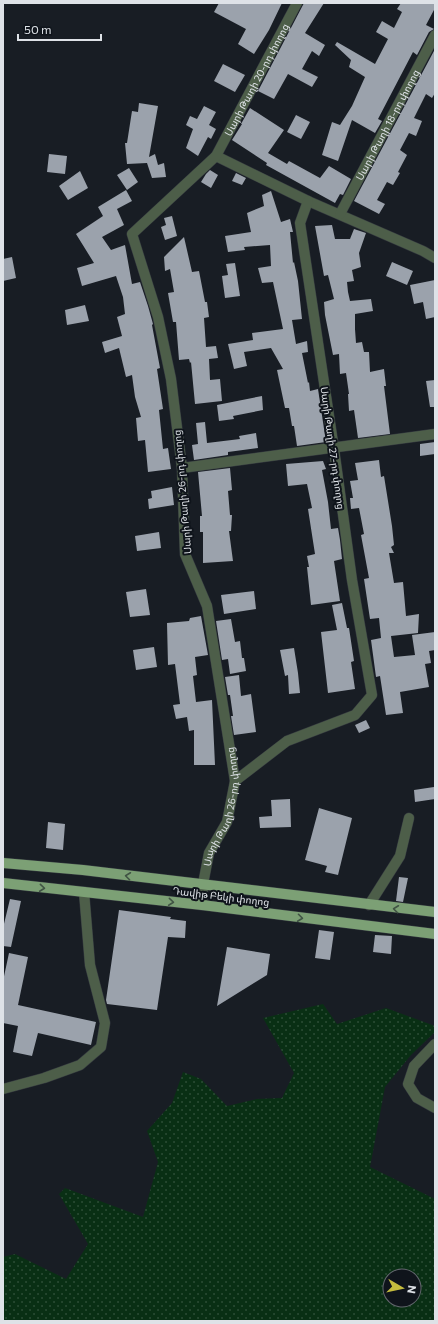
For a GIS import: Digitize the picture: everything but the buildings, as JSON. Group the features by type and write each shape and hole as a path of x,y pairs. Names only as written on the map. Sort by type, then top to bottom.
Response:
{"main road":[{"name":"Դավիթ Բեկի փողոց","path":"3,863 83,870 435,912"},
{"name":"Դավիթ Բեկի փողոց","path":"3,883 202,905 435,934"}],"street":[{"name":"Սարի Թաղի 20-րդ փողոց","path":"216,156 298,3"},
{"name":"Սարի Թաղի 18-րդ փողոց","path":"340,214 435,35"},
{"path":"216,156 308,201 423,251 435,258"},
{"name":"Սարի Թաղի 26-րդ փողոց","path":"202,905 203,884 209,853 227,822 235,781 207,606 185,554 182,468 171,380 158,317 132,234 216,156"},
{"name":"Սարի Թաղի 27-րդ փողոց","path":"235,781 287,741 355,715 372,696 352,580 334,448 300,224 308,201"},
{"path":"182,468 435,434"},
{"path":"369,905 400,856 409,818"},
{"path":"3,1089 80,1066 101,1047 105,1023 90,964 84,892"},
{"path":"435,1044 414,1066 408,1084 417,1098 435,1108"}],"green space":[{"path":"323,1004 337,1024 386,1008 435,1026 435,1032 411,1055 385,1087 370,1167 435,1199 435,1321 3,1321 3,1257 15,1254 66,1279 88,1244 59,1194 65,1188 143,1217 158,1162 147,1131 172,1103 183,1072 201,1079 227,1106 257,1099 282,1098 294,1073 263,1018"}]}
